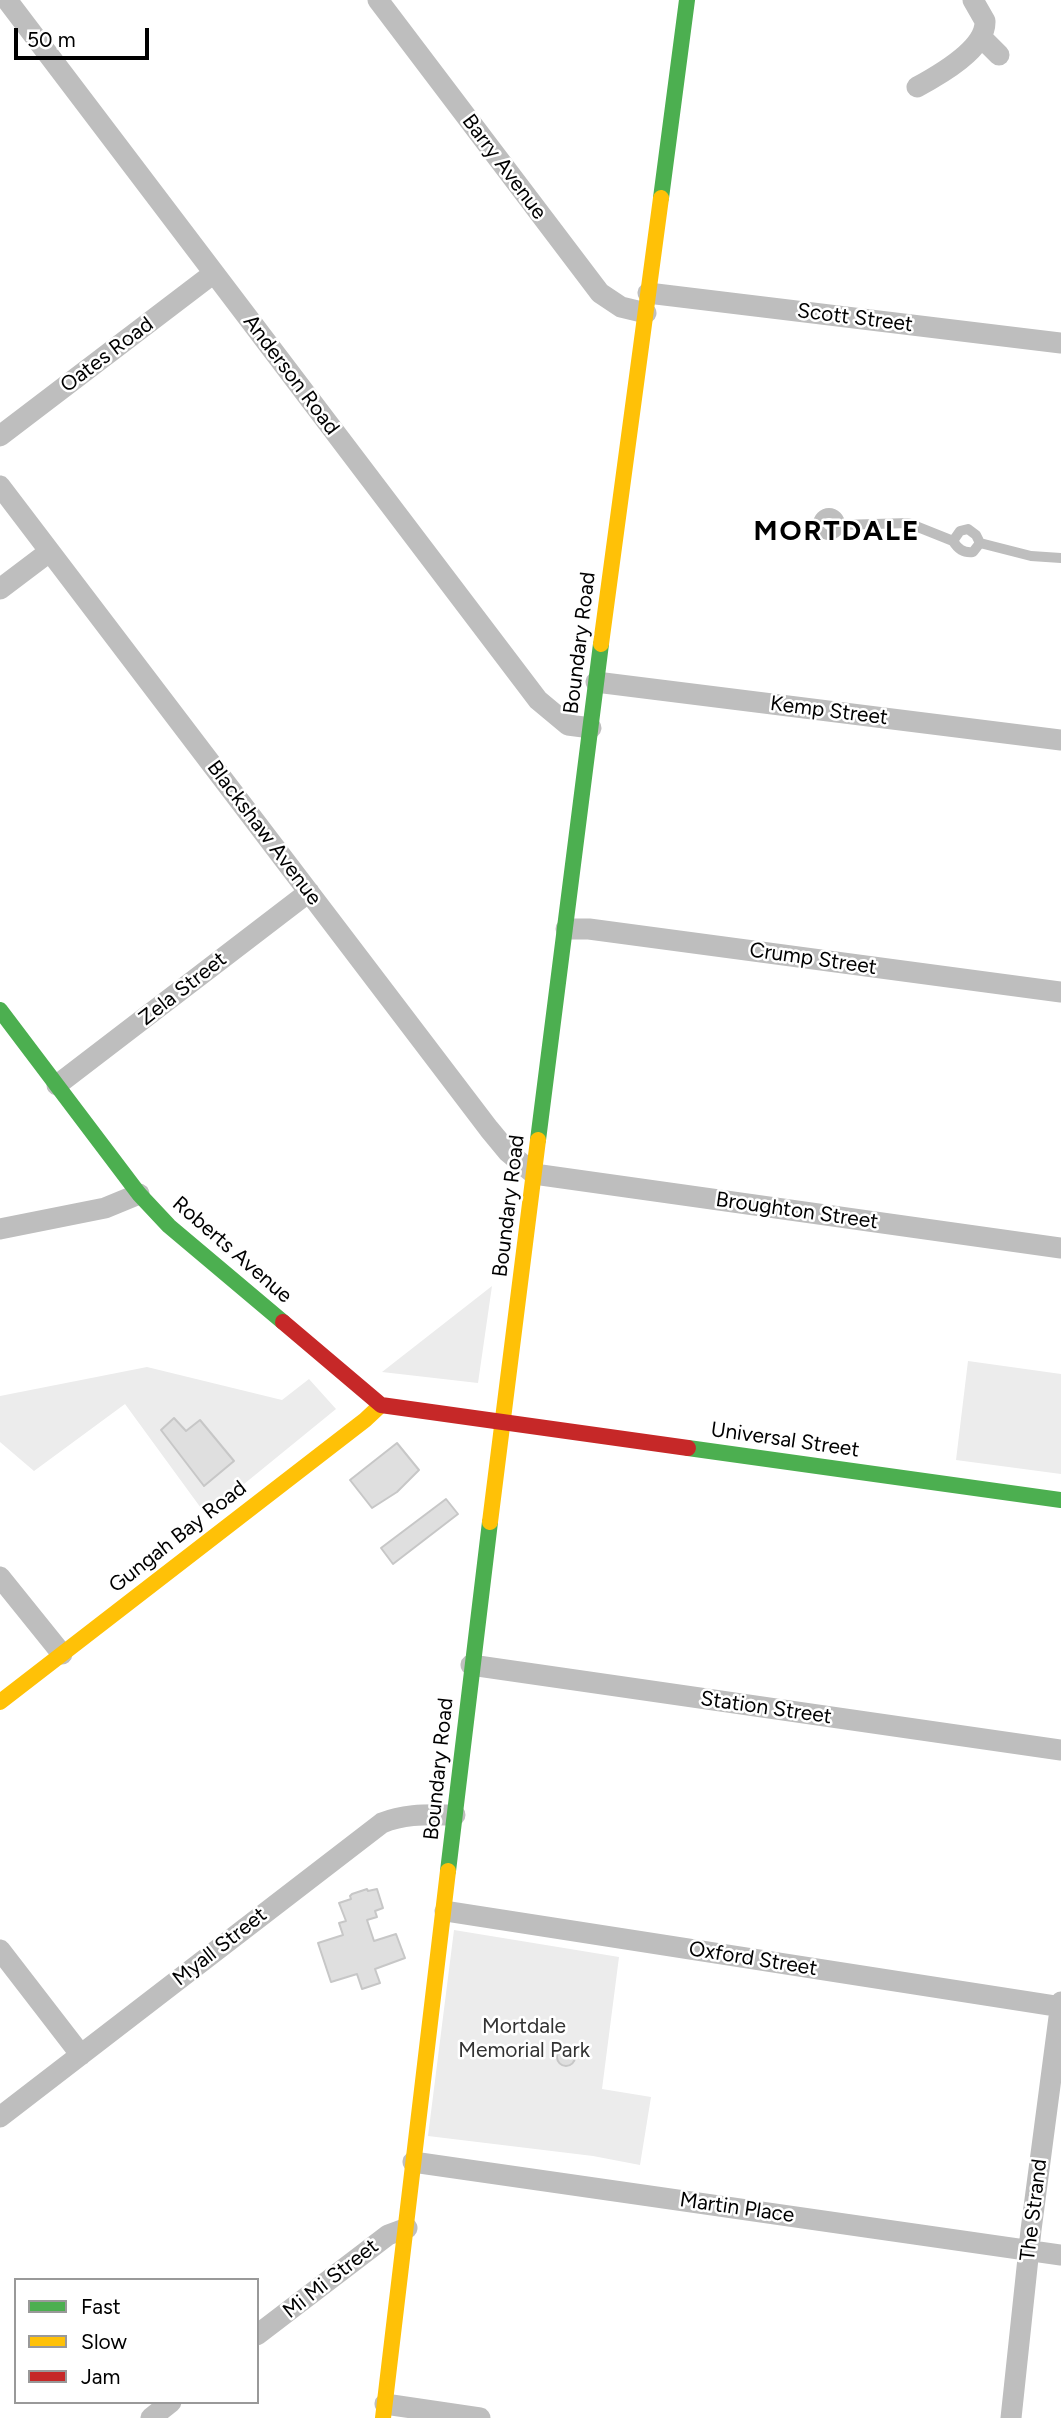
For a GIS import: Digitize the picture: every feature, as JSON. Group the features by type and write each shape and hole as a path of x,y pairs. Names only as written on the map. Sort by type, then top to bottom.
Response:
{"main road":[{"name":"Boundary Road","path":"384,2411 445,1911 471,1665 596,682 687,0"},
{"name":"Roberts Avenue","path":"0,1010 139,1194 169,1226 381,1405"},
{"path":"381,1405 502,1422"},
{"name":"Gungah Bay Road","path":"0,1702 381,1405"},
{"name":"Universal Street","path":"502,1422 1061,1500"}],"street":[{"name":"Anderson Road","path":"7,0 538,700 568,725 591,728"},
{"name":"Barry Avenue","path":"378,0 600,293 621,307 647,303"},
{"path":"917,87 947,70 982,37 985,21 973,0"},
{"path":"982,37 999,55"},
{"name":"Oates Road","path":"0,436 214,273"},
{"name":"Scott Street","path":"647,303 1061,343"},
{"name":"Blackshaw Avenue","path":"0,486 489,1129 508,1152 534,1174"},
{"path":"0,589 48,552"},
{"name":"Kemp Street","path":"596,682 1061,740"},
{"name":"Zela Street","path":"57,1086 309,892"},
{"name":"Crump Street","path":"566,929 589,929 1061,992"},
{"name":"Broughton Street","path":"534,1174 1061,1248"},
{"path":"0,1228 105,1208 139,1194"},
{"path":"0,1577 62,1654"},
{"name":"Station Street","path":"471,1665 1061,1750"},
{"name":"Myall Street","path":"0,2118 382,1823 404,1816 455,1815"},
{"name":"Oxford Street","path":"445,1911 1061,2007"},
{"path":"0,1950 81,2055"},
{"name":"The Strand","path":"1011,2418 1029,2250 1061,2002"},
{"name":"Martin Place","path":"413,2162 1061,2255"},
{"name":"Mi Mi Street","path":"259,2333 382,2240 407,2228"},
{"path":"150,2418 168,2404"},
{"path":"384,2411 480,2418"}],"lane":[{"path":"841,525 908,523 953,541 966,553 973,552 980,543"},
{"path":"953,541 960,531 968,529 976,535 980,543 1031,556 1061,558"}],"green space":[{"path":"492,1286 478,1383 382,1372"},
{"path":"968,1361 1061,1374 1061,1474 956,1460"},
{"path":"147,1367 282,1400 309,1379 336,1409 206,1515 125,1404 34,1471 0,1442 0,1396"},
{"name":"Mortdale Memorial Park","path":"454,1930 619,1957 602,2089 651,2097 640,2165 593,2156 428,2136"}],"building":[{"path":"174,1418 186,1431 200,1420 234,1461 204,1486 161,1430"},
{"path":"397,1443 419,1470 397,1492 372,1508 350,1480"},
{"path":"446,1499 458,1514 393,1564 381,1548"},
{"path":"377,1889 383,1908 375,1911 377,1917 367,1920 374,1941 396,1934 405,1958 375,1969 380,1983 362,1989 357,1974 331,1982 318,1943 343,1935 339,1923 346,1921 339,1903 351,1899 352,1894"},
{"path":"562,2048 570,2048 575,2057 573,2064 562,2066 557,2061 557,2053"}],"traffic: fast":[{"path":"661,198 687,0"},
{"path":"538,1140 601,644"},
{"path":"0,1010 139,1194 169,1226 283,1322"},
{"path":"688,1448 1061,1500"},
{"path":"448,1871 490,1522"}],"traffic: slow":[{"path":"601,644 661,198"},
{"path":"490,1522 538,1140"},
{"path":"0,1702 381,1405"},
{"path":"383,2418 448,1871"}],"traffic: jam":[{"path":"283,1322 381,1405 688,1448"}],"district":[{"name":"MORTDALE","path":"837,532"}]}
